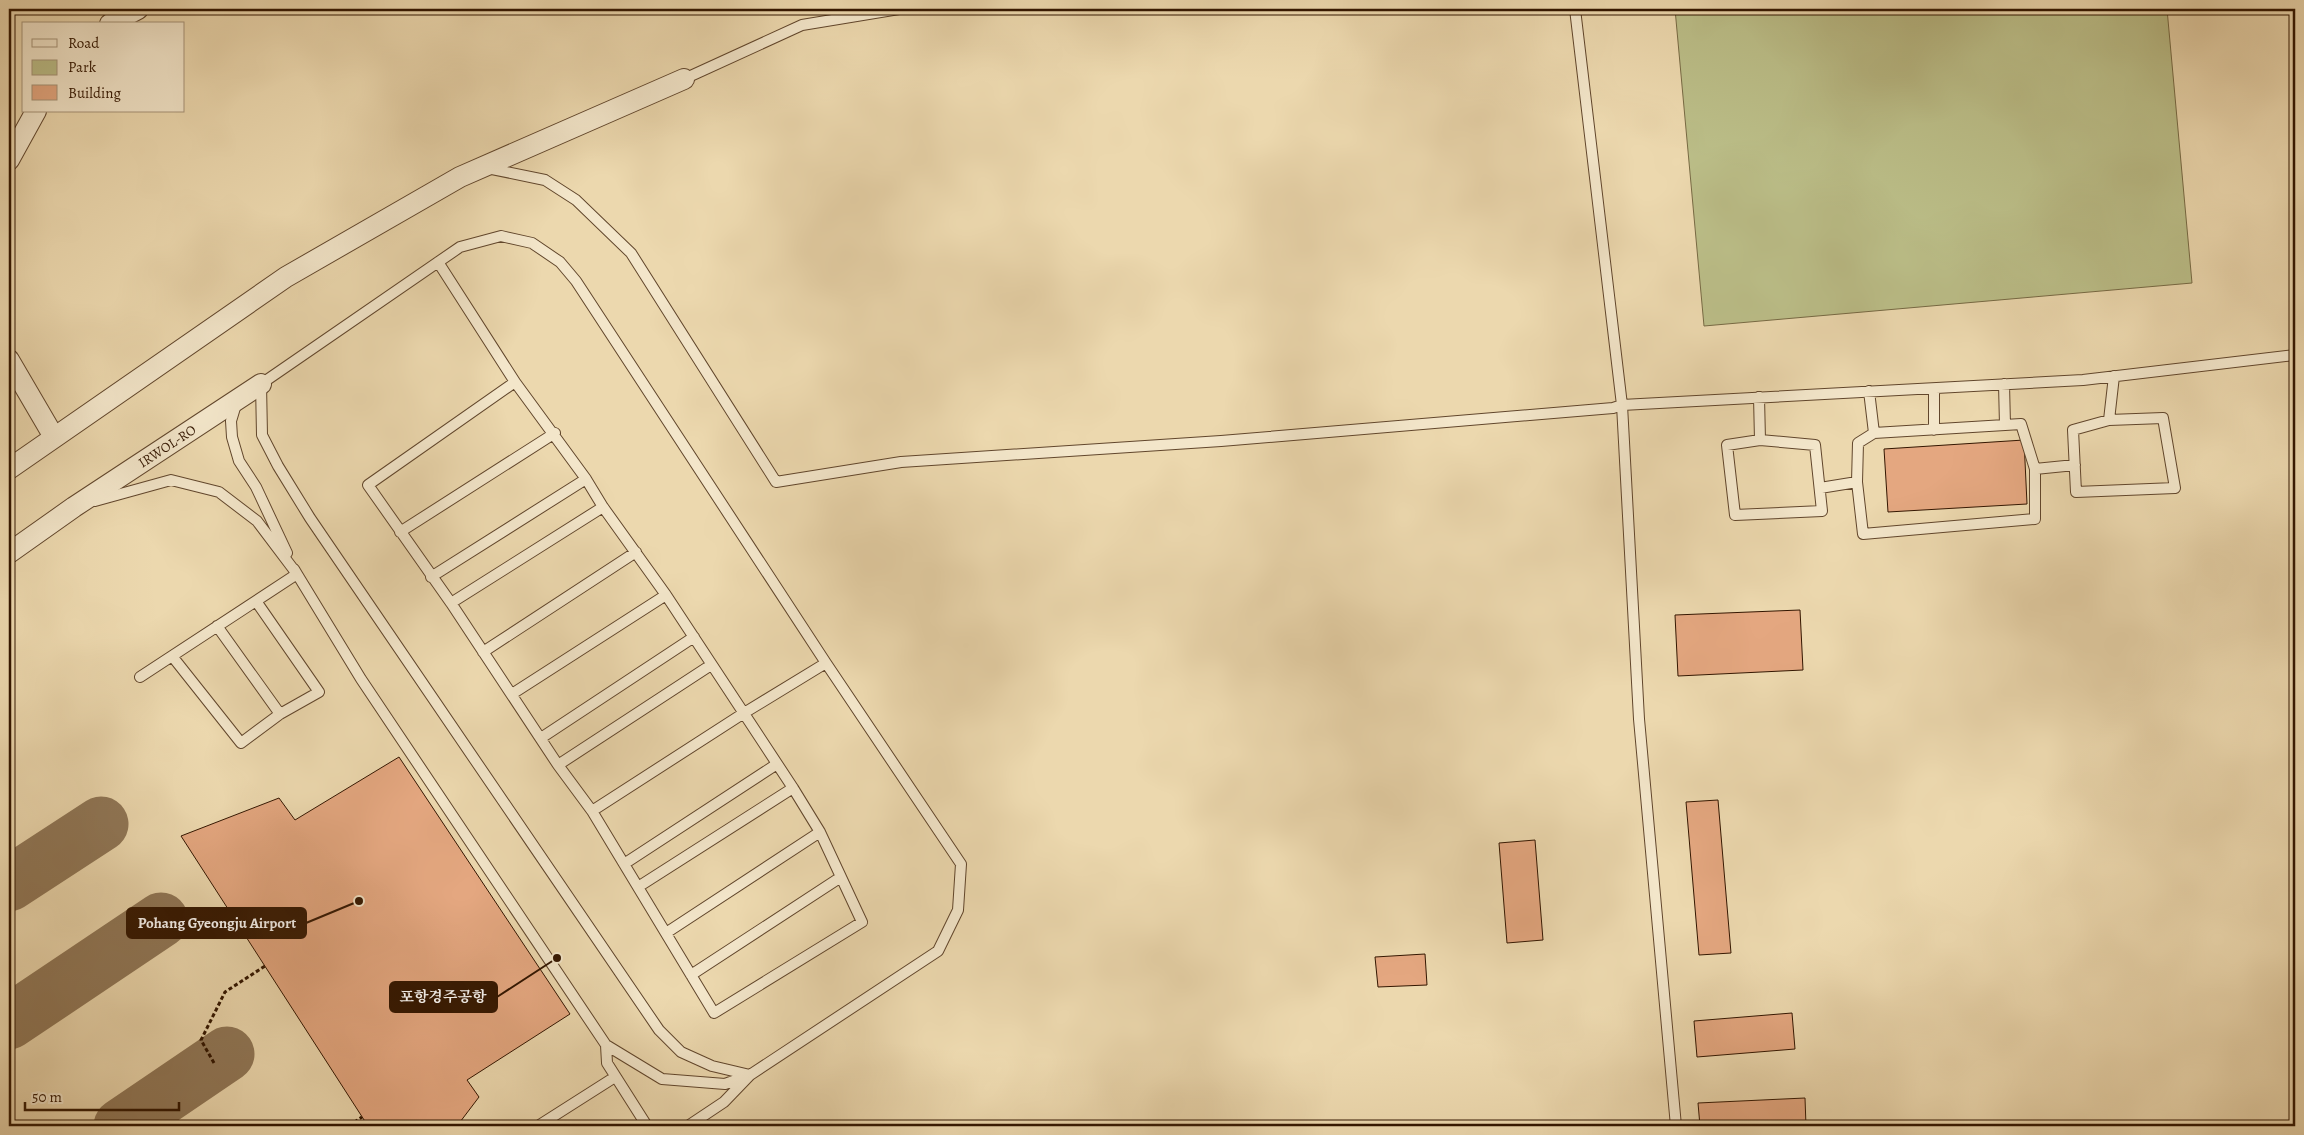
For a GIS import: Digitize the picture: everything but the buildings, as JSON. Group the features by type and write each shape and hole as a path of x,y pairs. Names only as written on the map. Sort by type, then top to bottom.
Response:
{"street":[{"path":"114,22 138,9"},
{"path":"9,469 286,277 460,177 684,79"},
{"path":"9,160 35,112"},
{"path":"9,360 54,437"},
{"name":"IRWOL-RO","path":"9,553 74,507 261,384"}],"lane":[{"path":"684,79 802,25 900,9"},
{"path":"1575,9 1622,405 1639,719 1676,1126"},
{"path":"482,167 545,180 576,200 631,253 776,482 901,462 1221,441 1613,408 1622,405 1934,389 2114,376 2295,355"},
{"path":"688,1126 724,1102 750,1075 938,951 958,910 961,864 826,663 576,282 560,262 532,243 501,236 460,247 261,384 262,435 292,489 570,902 659,1030 681,1052 712,1066 750,1075"},
{"path":"438,262 515,382 555,433 603,507 666,595 793,788 820,832 862,922 714,1013 592,811 558,765 451,603 368,485 515,382"},
{"path":"2109,420 2114,376"},
{"path":"2004,384 2005,425"},
{"path":"1934,389 1934,430"},
{"path":"1869,391 1874,433"},
{"path":"1759,397 1760,440"},
{"path":"238,400 231,421 232,437 239,461 256,487 296,574"},
{"path":"2163,418 2175,488 2076,492 2072,430 2109,420 2163,418"},
{"path":"2021,424 2035,469 2036,519 1863,534 1857,482 1858,443 1874,433 1934,430 2021,424"},
{"path":"400,532 555,433"},
{"path":"1760,440 1815,445 1822,511 1735,515 1727,445 1760,440"},
{"path":"2035,469 2075,465"},
{"path":"431,577 586,479"},
{"path":"74,507 170,480 219,492 257,521 296,574 361,679 606,1045 662,1079 725,1084 750,1075"},
{"path":"1820,488 1857,482"},
{"path":"451,603 603,507"},
{"path":"483,652 636,552"},
{"path":"140,678 296,574"},
{"path":"512,694 666,595"},
{"path":"172,656 241,743 280,714 320,692 256,601"},
{"path":"217,626 280,714"},
{"path":"541,738 694,637"},
{"path":"592,811 744,713 826,663"},
{"path":"558,765 711,666"},
{"path":"624,864 777,764"},
{"path":"638,887 793,788"},
{"path":"666,933 820,832"},
{"path":"691,975 841,877"},
{"path":"606,1045 607,1063 647,1126"},
{"path":"538,1126 615,1077"}],"path":[{"path":"214,1063 201,1040 225,992 265,966"},
{"path":"348,1126 362,1116"}],"green space":[{"path":"1675,9 2167,9 2192,283 1704,326"}],"taxiway":[{"path":"9,884 101,824"},
{"path":"9,1022 161,920"},
{"path":"121,1126 227,1054"}],"place":[{"name":"Pohang Gyeongju Airport","path":"359,901"},
{"name":"포항경주공항","path":"557,958"}]}
